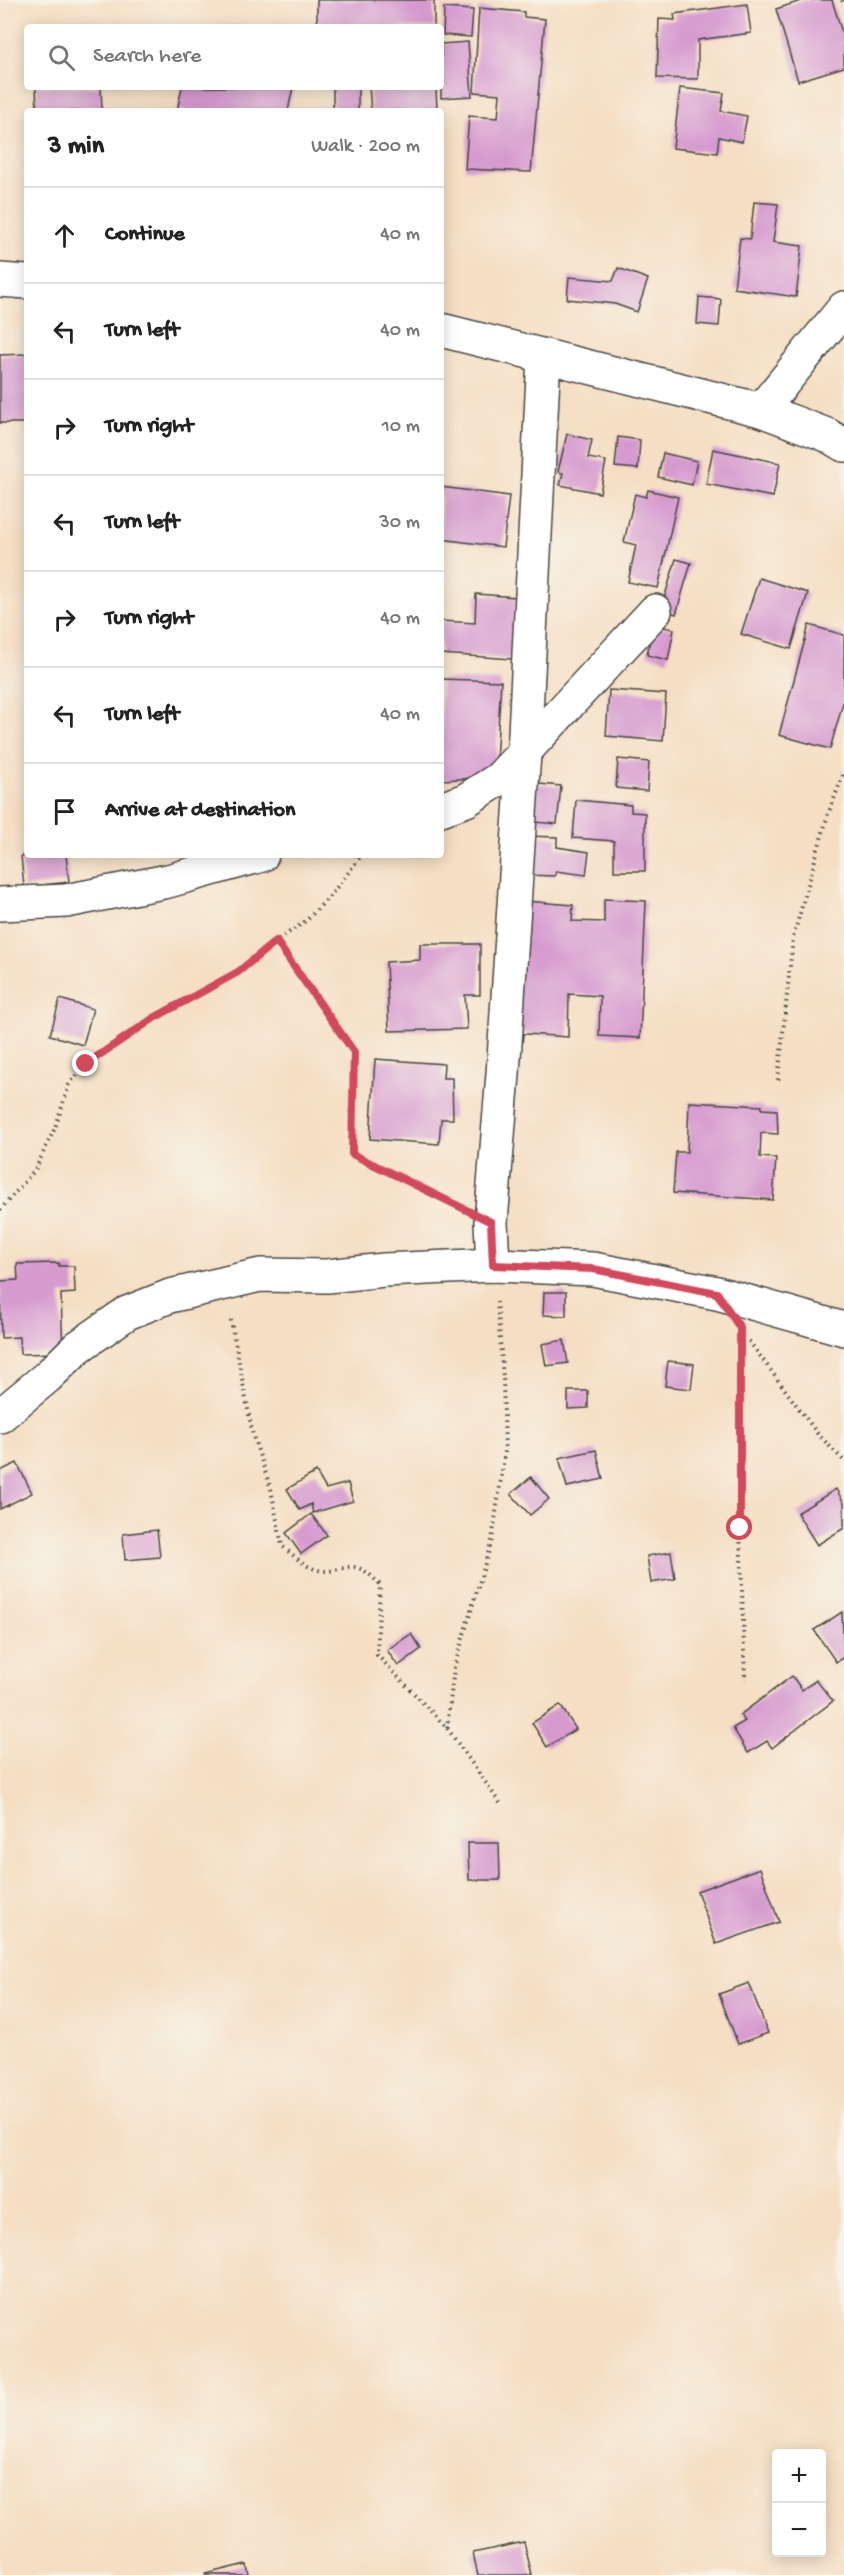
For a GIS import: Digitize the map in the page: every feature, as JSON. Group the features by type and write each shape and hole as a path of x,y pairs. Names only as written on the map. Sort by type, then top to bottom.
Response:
{"street":[{"path":"0,280 24,282"},
{"path":"761,410 844,308"},
{"path":"444,331 761,410 826,435 844,445"},
{"path":"493,1265 491,1222 524,753 544,356"},
{"path":"444,807 466,800 499,779 655,611"},
{"path":"0,904 78,898 168,881 251,858"},
{"path":"0,1416 47,1377 78,1347 127,1313 170,1296 260,1275 327,1276 384,1270 493,1265 593,1269 717,1293 844,1329"}],"path":[{"path":"842,0 844,4"},
{"path":"778,1080 793,938 828,814 844,773"},
{"path":"0,1210 35,1170 55,1128 69,1085 86,1064 154,1018 238,972 314,912 330,896 360,858"},
{"path":"276,941 354,1052 352,1154 491,1222"},
{"path":"447,1728 453,1668 492,1540 505,1451 503,1378 493,1265"},
{"path":"225,1284 253,1436 271,1489 282,1546 313,1569 356,1566 369,1573 380,1585 377,1655 447,1728 500,1803"},
{"path":"745,1680 740,1528 740,1328 817,1433 844,1461"}],"building":[{"path":"317,0 434,0 434,24 317,24"},
{"path":"804,0 832,0 844,39 844,67 798,81 776,9"},
{"path":"747,4 751,33 698,40 698,79 657,78 659,19 675,20 674,14"},
{"path":"444,8 473,10 471,37 444,35"},
{"path":"479,8 524,12 524,17 545,19 531,172 465,169 469,116 498,118 500,94 474,92"},
{"path":"468,42 472,96 441,98 441,90 444,90 444,44"},
{"path":"680,88 724,93 721,111 747,116 742,142 719,137 717,153 673,148"},
{"path":"36,90 101,90 102,108 37,108"},
{"path":"181,90 292,90 289,108 178,108"},
{"path":"333,90 358,90 358,108 333,108"},
{"path":"369,90 436,90 437,108 371,108"},
{"path":"754,202 778,204 773,242 802,246 796,297 734,288 740,238 750,239"},
{"path":"618,268 648,279 637,312 615,304 567,299 569,277 613,281"},
{"path":"699,297 721,299 719,326 697,324"},
{"path":"24,354 24,423 0,423 0,355"},
{"path":"567,434 592,440 588,458 606,461 600,493 560,485 563,473 558,472"},
{"path":"618,437 640,440 638,469 615,467"},
{"path":"713,449 780,463 773,497 706,484"},
{"path":"663,453 697,461 692,485 658,477"},
{"path":"444,487 509,496 503,547 444,539"},
{"path":"648,490 678,497 658,588 628,582 636,545 624,542 635,494 646,497"},
{"path":"676,559 691,563 676,614 661,609"},
{"path":"759,578 808,593 791,649 741,634"},
{"path":"476,594 516,597 512,659 444,654 444,621 475,623"},
{"path":"653,625 674,629 668,660 647,655"},
{"path":"809,625 844,635 844,699 830,749 779,735"},
{"path":"444,679 501,681 495,777 444,780"},
{"path":"609,690 666,694 663,741 606,736"},
{"path":"618,759 649,762 647,791 616,788"},
{"path":"528,783 561,786 557,824 524,821"},
{"path":"576,800 631,805 631,812 645,813 645,871 614,871 614,841 573,838"},
{"path":"526,836 557,837 557,847 589,852 586,875 556,871 555,876 524,875"},
{"path":"21,856 24,858 66,858 69,882 24,887"},
{"path":"604,899 646,901 640,1038 599,1036 600,996 569,994 568,1037 513,1033 525,901 573,905 572,921 604,922"},
{"path":"420,944 480,944 480,995 465,995 467,1029 389,1031 386,962 420,960"},
{"path":"60,999 93,1009 83,1045 50,1035"},
{"path":"375,1059 444,1064 443,1078 452,1078 453,1119 441,1119 439,1144 370,1139"},
{"path":"689,1102 762,1106 762,1109 777,1110 778,1134 761,1133 760,1157 776,1158 773,1200 673,1193 676,1152 687,1152"},
{"path":"59,1263 59,1266 74,1266 75,1293 61,1294 63,1353 20,1354 19,1337 1,1338 0,1281 18,1280 17,1264"},
{"path":"544,1292 566,1292 566,1316 543,1315"},
{"path":"564,1340 568,1363 546,1366 542,1344"},
{"path":"668,1361 694,1364 691,1389 665,1386"},
{"path":"568,1391 588,1391 588,1408 568,1409"},
{"path":"596,1450 603,1479 567,1487 559,1458"},
{"path":"17,1463 32,1493 0,1509 0,1471"},
{"path":"316,1472 326,1489 348,1483 353,1501 313,1513 311,1504 300,1510 287,1489"},
{"path":"531,1477 549,1499 530,1515 511,1494"},
{"path":"836,1489 844,1503 844,1528 817,1545 797,1513"},
{"path":"311,1514 327,1535 301,1554 286,1533"},
{"path":"157,1530 160,1557 125,1560 123,1534"},
{"path":"671,1552 675,1579 651,1583 647,1556"},
{"path":"842,1612 844,1657 836,1662 814,1630"},
{"path":"411,1634 421,1649 398,1666 387,1650"},
{"path":"792,1676 802,1690 816,1680 833,1701 772,1748 767,1741 748,1753 733,1728 745,1721 740,1715"},
{"path":"560,1705 576,1729 547,1747 532,1723"},
{"path":"468,1843 499,1843 500,1880 469,1880"},
{"path":"760,1868 779,1922 716,1944 697,1891"},
{"path":"749,1983 768,2033 738,2044 719,1994"},
{"path":"524,2542 532,2575 478,2575 473,2553"},
{"path":"246,2564 248,2575 205,2575 205,2574"}],"route":[{"path":"86,1064 106,1048 154,1018 238,972 276,941 354,1052 352,1154 491,1222 493,1265 593,1269 717,1293 740,1328 740,1528"}]}
